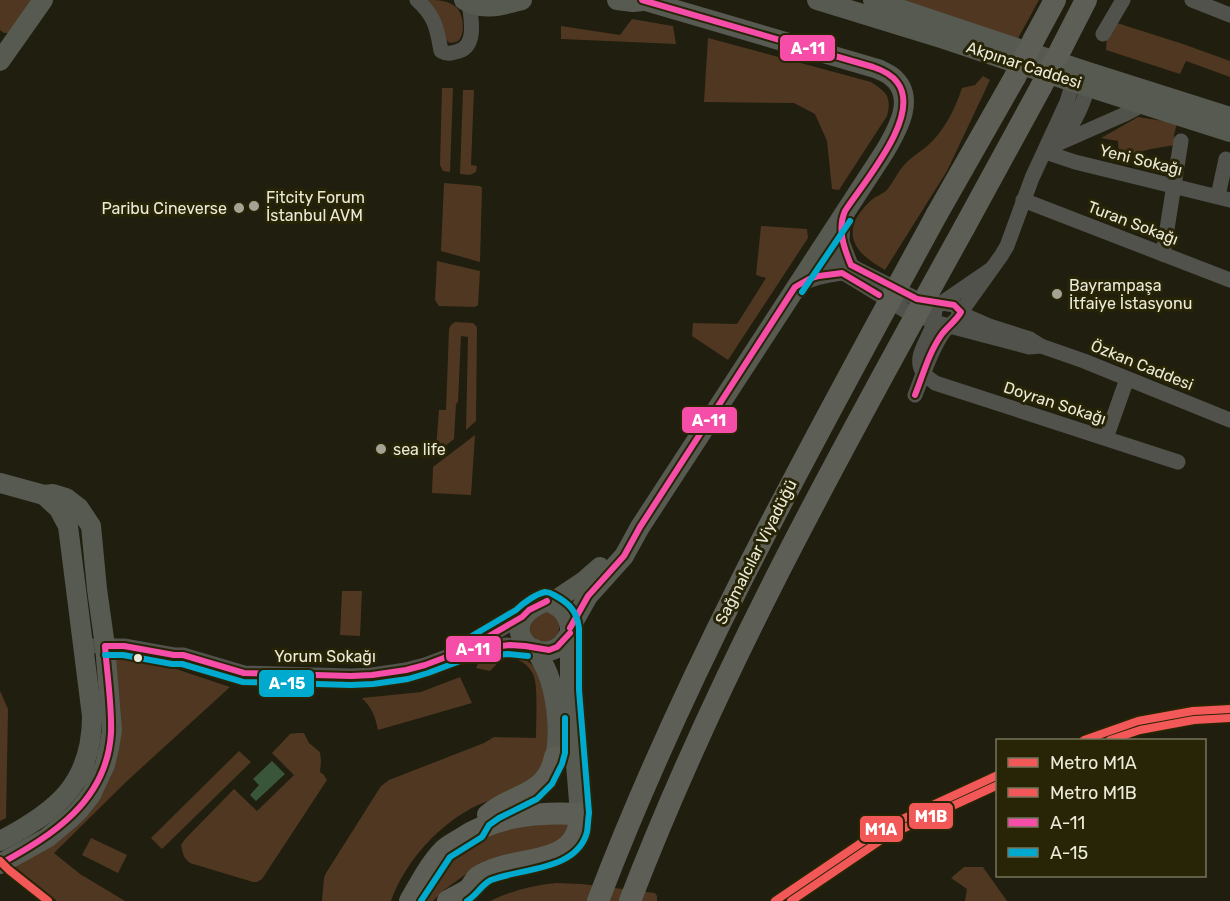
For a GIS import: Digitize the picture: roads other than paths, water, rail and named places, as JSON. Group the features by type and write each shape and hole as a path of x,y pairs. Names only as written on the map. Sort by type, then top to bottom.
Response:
{"highway":[{"name":"Sağmalcılar Viyadüğü","path":"598,901 651,770 705,652 811,447 1056,0"},
{"name":"Sağmalcılar Viyadüğü","path":"630,901 685,767 764,598 1086,0"},
{"path":"476,830 482,819 494,810 523,797 540,784 550,771 555,757"},
{"path":"410,901 444,850 476,830 514,816 580,814 576,837 569,846 545,858 491,870 477,878 468,890 448,901"}],"main road":[{"path":"0,61 43,0"},
{"path":"467,1 479,7 522,0"},
{"path":"532,648 541,651 558,648 570,631 588,596 624,556 640,527 885,151 902,118 904,103 900,85 891,75 878,69 642,0 633,2 617,0"},
{"name":"Akpınar Caddesi","path":"817,0 1082,80 1230,117"},
{"name":"Akpınar Caddesi","path":"873,0 1142,105 1230,132"},
{"path":"0,483 44,495 59,509 68,509 83,514 91,526 112,730 105,765 90,795 79,810 60,827 28,838 0,842"},
{"path":"0,864 28,838 68,793 81,771 89,749 92,716 68,526 68,509"},
{"path":"551,603 590,576 640,527"},
{"path":"555,757 557,721 554,694 548,672 520,634 522,617 538,604 548,601 565,613 569,621 570,690 580,814"}],"street":[{"path":"417,0 432,16 438,28 441,51 449,54 469,45 471,22 467,1"},
{"path":"1103,34 1123,0"},
{"path":"1192,0 1230,15"},
{"path":"915,396 924,374 919,361 920,353 942,324 956,321 1007,246 1023,200 1050,148 1067,102 1082,80"},
{"path":"1050,148 1142,105"},
{"path":"1163,254 1181,141"},
{"name":"Yeni Sokağı","path":"1050,148 1075,162 1224,198"},
{"path":"1224,198 1226,159"},
{"name":"Turan Sokağı","path":"1023,200 1230,280"},
{"path":"843,216 842,242 846,269"},
{"path":"819,252 846,269"},
{"path":"795,287 809,279 846,269"},
{"name":"Özkan Caddesi","path":"846,269 917,299 954,305 961,312 989,326 1030,339 1041,346 1230,420"},
{"name":"Özkan Caddesi","path":"846,269 906,311 942,324 1029,347 1041,346"},
{"path":"942,324 934,311 936,307 990,270"},
{"name":"Doyran Sokağı","path":"924,374 935,383 1178,462"},
{"path":"1106,438 1127,379"},
{"name":"Yorum Sokağı","path":"84,646 130,647 183,655 244,673 372,675 425,665 465,650 522,617"},
{"name":"Yorum Sokağı","path":"465,650 507,645 532,648"}],"metro line":[{"name":"M1A","path":"1087,739 1138,721 1193,711 1230,709"},
{"name":"M1B","path":"1113,739 1140,730 1194,720 1230,718"},
{"name":"M1A","path":"775,901 883,828 996,776"},
{"name":"M1B","path":"791,901 887,836 996,786"},
{"name":"M1A","path":"0,861 48,901"}],"place":[{"name":"Fitcity Forum İstanbul AVM","path":"254,206"},
{"name":"Paribu Cineverse","path":"239,208"},
{"name":"Bayrampaşa İtfaiye İstasyonu","path":"1057,294"},
{"name":"sea life","path":"381,449"}]}
